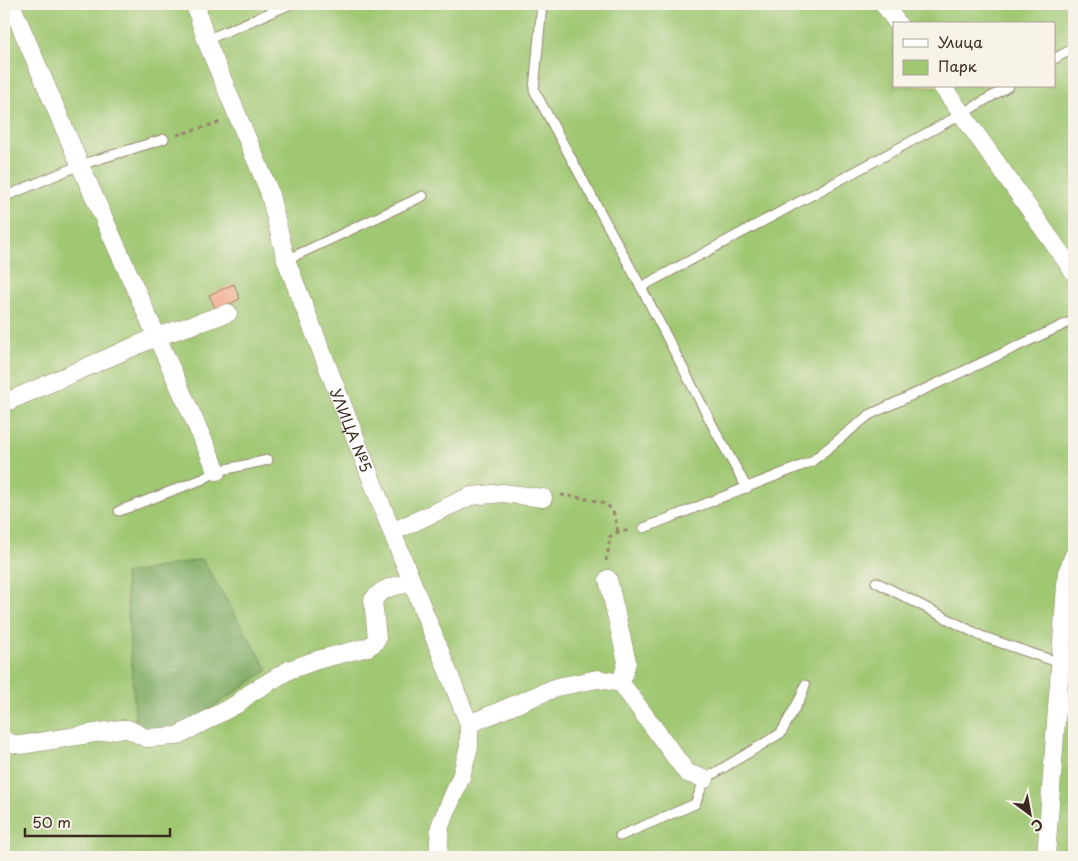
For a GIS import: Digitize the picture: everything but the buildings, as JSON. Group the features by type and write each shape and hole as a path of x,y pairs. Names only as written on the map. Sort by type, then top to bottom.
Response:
{"street":[{"path":"11,4 80,165 217,472"},
{"name":"УЛИЦА №5","path":"200,4 197,11 206,40 269,191 286,260 469,724 469,747 461,777 440,826 438,857"},
{"path":"884,4 897,22"},
{"path":"943,88 1074,272"},
{"path":"4,403 156,337 228,313"},
{"path":"392,532 471,496 502,493 543,498"},
{"path":"1046,857 1067,573 1074,555"},
{"path":"608,579 627,662 621,683"},
{"path":"4,739 6,742 15,744 29,744 91,732 120,729 128,729 146,738 177,736 238,704 249,694 289,670 317,660 368,647 377,638 374,600 387,587 412,583"},
{"path":"469,724 557,686 598,679 621,683 687,773 705,779"}],"lane":[{"path":"206,40 291,4"},
{"path":"542,4 534,90 747,488"},
{"path":"1056,58 1074,48"},
{"path":"641,287 962,114 1006,88"},
{"path":"4,196 80,165 164,139"},
{"path":"286,260 423,196"},
{"path":"644,528 811,462 869,415 1074,320"},
{"path":"119,511 217,472 268,460"},
{"path":"876,582 982,636 1060,663"},
{"path":"620,836 695,804 705,779 781,733 805,685"}],"path":[{"path":"164,139 238,118"},
{"path":"543,498 557,495 608,505 615,516 618,532"},
{"path":"608,579 606,562 609,547 608,537 618,532 644,528"},
{"path":"337,857 343,855 346,857"}],"green space":[{"path":"4,4 1074,4 1074,857 4,857"},
{"path":"202,559 268,670 191,722 163,733 136,729 125,574"}]}
